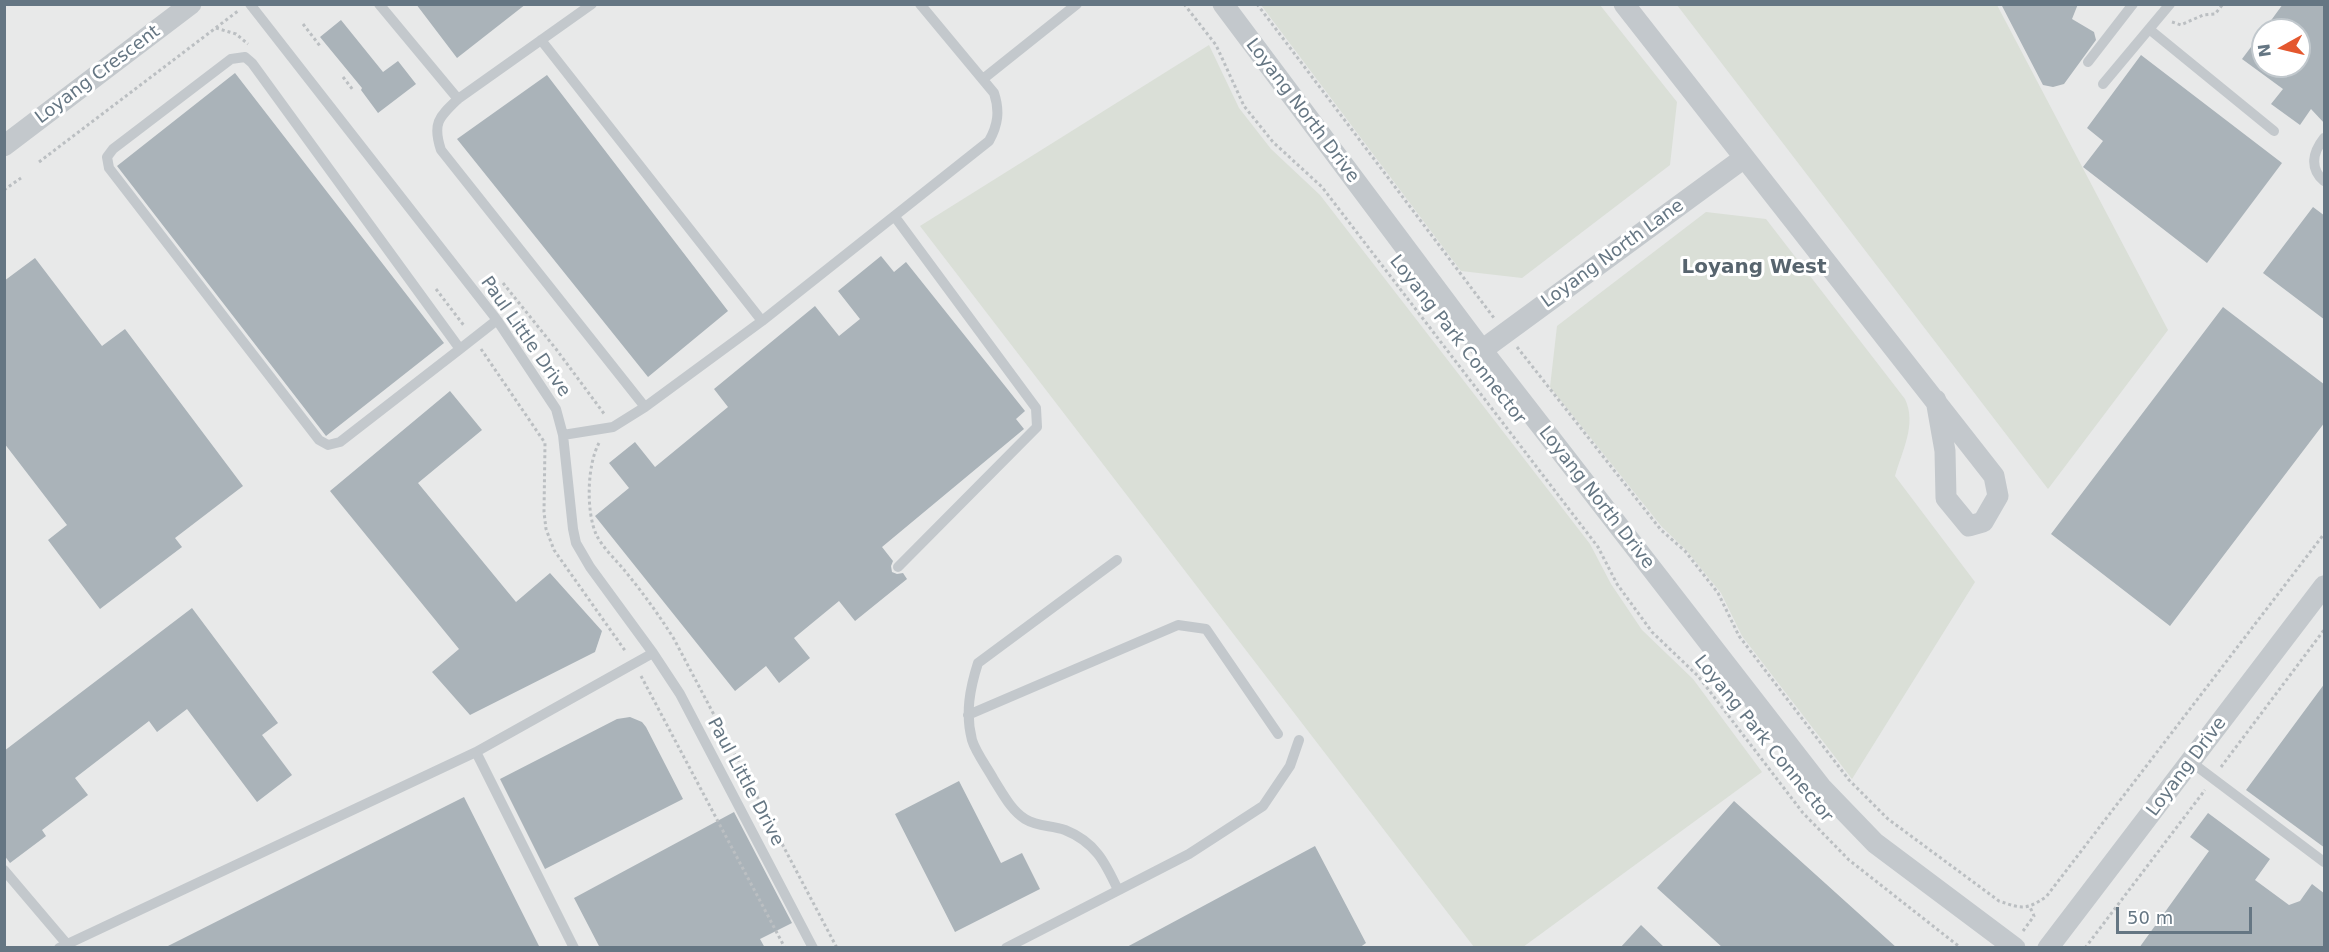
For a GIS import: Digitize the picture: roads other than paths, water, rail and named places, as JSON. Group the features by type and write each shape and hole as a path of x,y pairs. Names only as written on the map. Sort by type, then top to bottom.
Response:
{"street":[{"name":"Loyang Crescent","path":"4,146 191,4"},
{"name":"Loyang North Drive","path":"1223,4 1482,350 1821,787 1875,843 2013,946"},
{"path":"1624,4 1936,400 1994,477 1998,496 1983,522 1969,526 1946,498 1945,451 1936,400"},
{"name":"Loyang North Lane","path":"1482,350 1744,158"},
{"name":"Loyang Drive","path":"2048,948 2325,586"}],"lane":[{"name":"Paul Little Drive","path":"250,4 497,320 556,409 563,435 576,543 590,567 653,653 686,705 813,948"},
{"path":"379,4 458,99"},
{"path":"592,4 458,99 440,116 436,134 441,150 645,407"},
{"path":"563,435 610,427 645,407 762,321 989,141 995,130 998,105 994,93 920,4"},
{"path":"983,79 1077,4"},
{"path":"2103,84 2170,4"},
{"path":"2088,62 2127,7"},
{"path":"2149,29 2274,131"},
{"path":"541,40 762,321"},
{"path":"460,349 252,63 245,57 231,59 113,148 107,158 110,168 312,430 320,440 328,445 340,442 460,349 497,320"},
{"path":"2325,138 2317,148 2314,160 2315,171 2325,181"},
{"path":"895,217 1036,408 1037,427 898,567"},
{"path":"1117,560 978,663 970,688 968,715 972,741 1012,807 1024,818 1038,825 1063,830 1086,841 1103,859 1118,890"},
{"path":"968,715 1178,625 1206,629 1278,734"},
{"path":"4,870 62,946 476,752 653,653"},
{"path":"1006,948 1189,854 1263,806 1290,766 1299,740"},
{"path":"476,752 574,948"},
{"path":"2191,762 2325,861"}],"district":[{"name":"Loyang West","path":"1754,268"}]}
